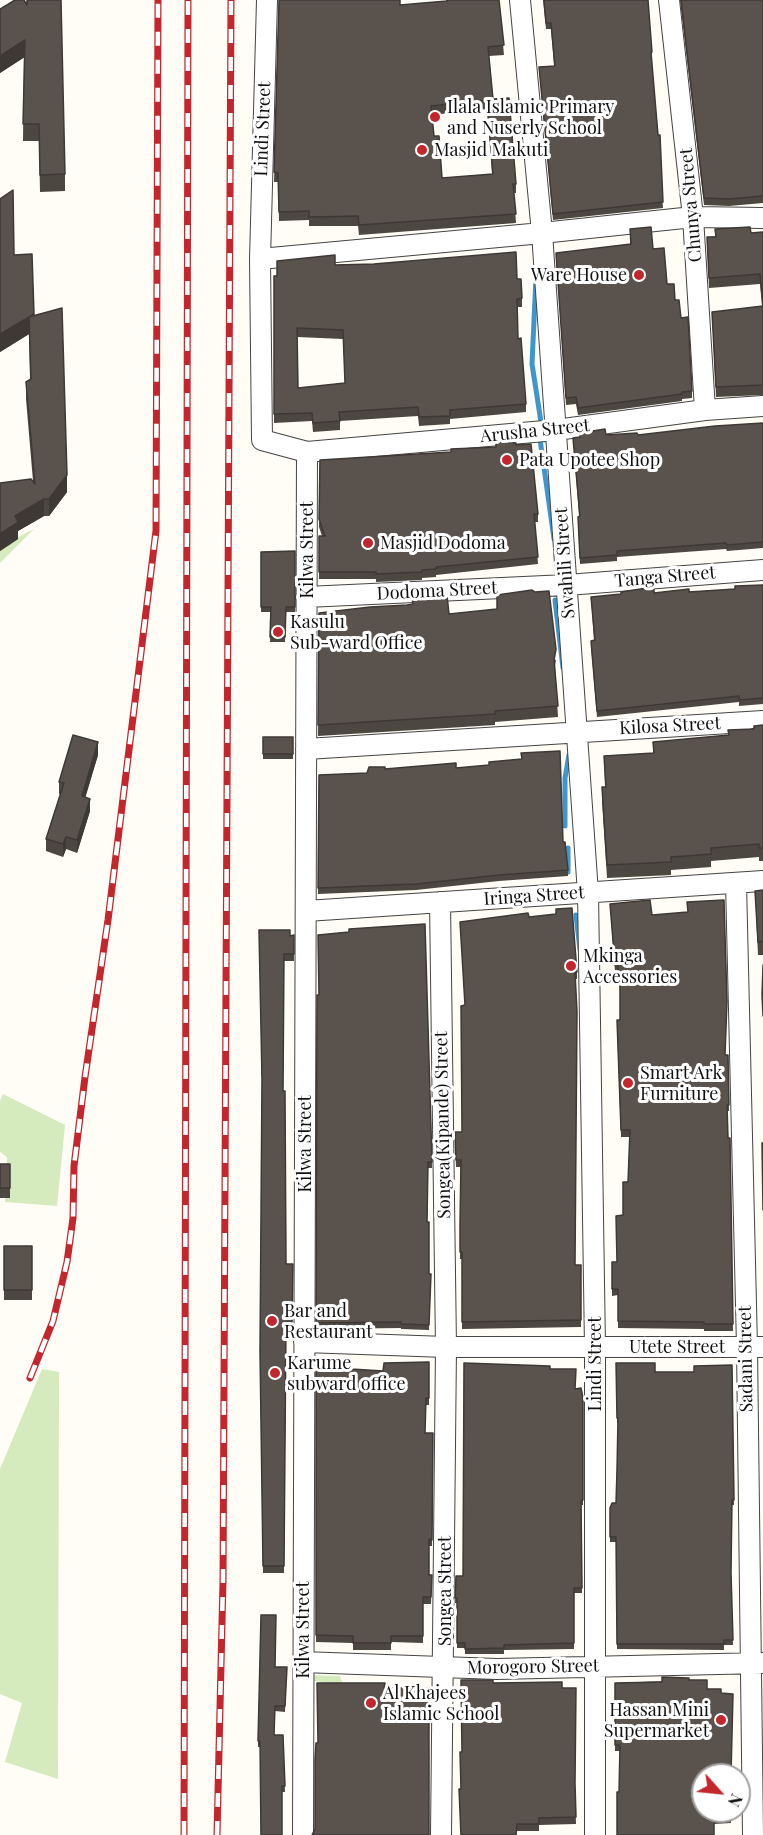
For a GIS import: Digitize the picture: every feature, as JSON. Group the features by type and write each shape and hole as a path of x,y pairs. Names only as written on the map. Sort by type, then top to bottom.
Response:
{"street":[{"name":"Lindi Street","path":"267,0 260,259 262,440 307,452"},
{"path":"520,0 542,233"},
{"name":"Chunya Street","path":"669,0 693,217 705,410"},
{"path":"260,259 693,217 763,218"},
{"name":"Swahili Street","path":"542,233 588,892"},
{"name":"Arusha Street","path":"307,452 556,430 705,410 763,406"},
{"name":"Kilwa Street","path":"303,1835 307,452"},
{"name":"Tanga Street","path":"567,585 763,570"},
{"name":"Dodoma Street","path":"306,597 567,585"},
{"name":"Kilosa Street","path":"306,749 763,721"},
{"name":"Iringa Street","path":"306,911 763,881"},
{"name":"Sadani Street","path":"736,883 755,1347 756,1663 753,1835"},
{"name":"Lindi Street","path":"588,892 595,1347 595,1835"},
{"name":"Songea(Kipande) Street","path":"440,902 446,1347"},
{"name":"Utete Street","path":"304,1342 446,1347 755,1347"},
{"name":"Songea Street","path":"441,1835 446,1347"},
{"name":"Morogoro Street","path":"302,1662 444,1668 756,1663"}],"green space":[{"path":"34,529 0,563 0,546"},
{"path":"3,1094 65,1125 57,1206 5,1202 7,1157 0,1152 0,1101"},
{"path":"42,1369 59,1372 58,1779 5,1762 22,1703 0,1694 0,1469"},
{"path":"309,1675 340,1676 343,1685 309,1680"}],"building":[{"path":"15,0 24,0 27,5 27,0 61,0 65,174 40,175 39,124 23,124 25,40 0,56 0,9"},
{"name":"Ilala Islamic Primary and Nuserly School","path":"279,0 400,0 400,5 447,0 499,0 504,45 488,47 493,99 509,98 516,184 513,184 516,214 359,225 358,216 309,217 309,211 279,212 278,173 274,172","holes":["487,100 493,174 442,178 439,136 434,136 431,106"]},
{"path":"544,0 648,0 658,135 660,135 663,202 553,214 539,67 555,66 551,23 546,23"},
{"path":"681,0 763,0 763,196 729,199 704,198"},
{"path":"13,190 14,255 32,254 34,314 0,334 0,199"},
{"path":"651,227 653,249 664,248 667,284 674,284 675,300 679,300 681,318 688,317 692,391 578,408 576,397 566,398 556,253 631,244 630,229"},
{"path":"750,227 751,233 763,232 763,306 760,274 709,278 707,237 716,237 715,229"},
{"path":"516,252 517,279 521,279 522,298 517,299 518,339 521,338 526,404 450,410 450,416 419,417 418,407 339,412 340,421 313,423 312,413 274,414 274,276 277,276 277,261 335,255 335,265","holes":["297,328 343,330 345,383 298,388"]},
{"path":"763,306 763,385 716,387 712,312"},
{"path":"62,308 67,475 49,499 44,499 15,516 18,522 0,534 0,483 31,479 35,484 26,382 31,379 29,317"},
{"path":"763,423 763,542 617,551 617,555 580,558 578,517 580,516 573,438 580,437 580,433 605,429 606,435 637,433 638,435"},
{"path":"496,441 516,443 516,445 531,444 538,514 534,514 538,557 436,567 436,569 422,570 422,572 376,574 376,572 319,572 319,536 325,536 319,519 320,460 451,452 451,449 496,447"},
{"path":"295,551 295,607 286,607 285,637 270,637 271,607 261,607 261,552"},
{"path":"763,585 763,698 739,700 739,696 597,711 591,641 595,640 591,597 647,588 654,588 654,593 689,589 689,592 735,589 735,586"},
{"path":"532,590 535,592 549,591 556,649 554,660 558,706 495,711 495,714 318,725 319,613 407,605 413,604 412,598 447,595 449,614 497,609 497,595"},
{"path":"763,725 763,848 759,848 759,844 711,848 711,854 671,857 671,862 607,865 602,787 606,787 604,756 654,753 653,742 729,735 728,730 754,729 754,726"},
{"path":"73,735 98,742 82,796 90,799 77,840 66,837 63,844 46,839 64,783 59,782"},
{"path":"263,737 293,737 293,754 263,754"},
{"path":"560,751 563,842 565,842 568,870 416,884 318,888 319,775 367,773 369,767 385,767 385,769 456,763 456,768 489,765 489,762 522,759 521,753"},
{"path":"763,890 763,941 758,942 755,891"},
{"path":"650,900 652,915 688,912 687,902 724,900 727,1001 725,1055 728,1055 729,1105 727,1105 728,1138 730,1138 733,1324 618,1321 618,1289 612,1289 612,1262 617,1262 616,1216 623,1215 623,1182 628,1182 630,1130 621,1130 617,1020 620,1020 620,985 618,965 615,965 610,904"},
{"path":"572,908 577,972 575,972 577,1012 575,1265 581,1265 581,1320 462,1322 461,1160 456,1160 455,1132 462,1132 461,1006 465,1005 460,922 528,913 529,917 556,914 556,909"},
{"path":"425,924 432,1162 428,1162 427,1222 429,1222 429,1274 431,1274 429,1325 401,1324 401,1322 316,1323 318,935 349,932 349,929"},
{"path":"259,930 290,930 290,936 294,935 294,954 284,954 283,1091 285,1091 286,1264 293,1264 292,1322 286,1322 284,1566 263,1566 260,1351 262,1079"},
{"path":"763,965 763,1016 762,995"},
{"path":"762,1143 763,1143 763,1210"},
{"path":"0,1164 10,1164 10,1188 0,1188"},
{"path":"4,1246 32,1246 32,1290 4,1290"},
{"path":"316,1362 351,1363 351,1369 383,1371 384,1363 429,1362 429,1398 426,1398 425,1433 433,1433 432,1540 429,1539 429,1575 432,1575 431,1597 423,1597 423,1636 391,1636 391,1643 353,1643 353,1636 316,1635"},
{"path":"464,1363 576,1369 575,1389 581,1388 583,1398 583,1500 581,1500 582,1588 574,1588 574,1643 504,1645 504,1648 465,1649 465,1643 457,1643 456,1576 463,1576"},
{"path":"616,1363 655,1363 655,1372 694,1372 694,1366 732,1365 733,1640 724,1640 724,1644 617,1644 616,1537 610,1537 610,1508 612,1503 616,1503 618,1418"},
{"path":"261,1615 276,1615 275,1667 287,1667 285,1706 275,1706 274,1735 283,1735 285,1786 282,1786 282,1835 261,1835 260,1741 258,1741"},
{"path":"662,1677 707,1680 707,1689 721,1689 721,1693 733,1694 731,1763 691,1763 691,1823 714,1823 714,1835 617,1835 620,1745 615,1745 615,1683 662,1682"},
{"path":"461,1680 493,1680 493,1683 562,1682 562,1688 576,1688 576,1817 539,1818 539,1824 517,1824 516,1835 461,1835 459,1789 461,1789 460,1752 462,1752"},
{"path":"317,1683 385,1683 384,1688 429,1688 429,1835 312,1835 315,1829 315,1759 316,1743 318,1743"}],"waterway":[{"path":"536,277 532,364 541,422 546,423"},
{"path":"540,439 554,539"},
{"path":"562,601 555,600 563,668"},
{"path":"565,826 565,778 569,755"},
{"path":"568,848 568,872"},
{"path":"576,915 580,950"}],"railway":[{"path":"30,1378 53,1321 67,1262 73,1218 74,1166 108,920 156,531 158,0"},
{"path":"184,1835 188,0"},
{"path":"217,1835 223,1581 231,0"}],"place":[{"name":"Ilala Islamic Primary and Nuserly School","path":"435,117"},
{"name":"Masjid Makuti","path":"422,150"},
{"name":"Ware House","path":"639,275"},
{"name":"Pata Upotee Shop","path":"507,460"},
{"name":"Masjid Dodoma","path":"368,543"},
{"name":"Kasulu Sub-ward Office","path":"278,632"},
{"name":"Mkinga Accessories","path":"571,966"},
{"name":"Smart Ark Furniture","path":"628,1083"},
{"name":"Bar and Restaurant","path":"272,1321"},
{"name":"Karume subward office","path":"275,1373"},
{"name":"Al Khajees Islamic School","path":"371,1703"},
{"name":"Hassan Mini Supermarket","path":"721,1720"}]}
